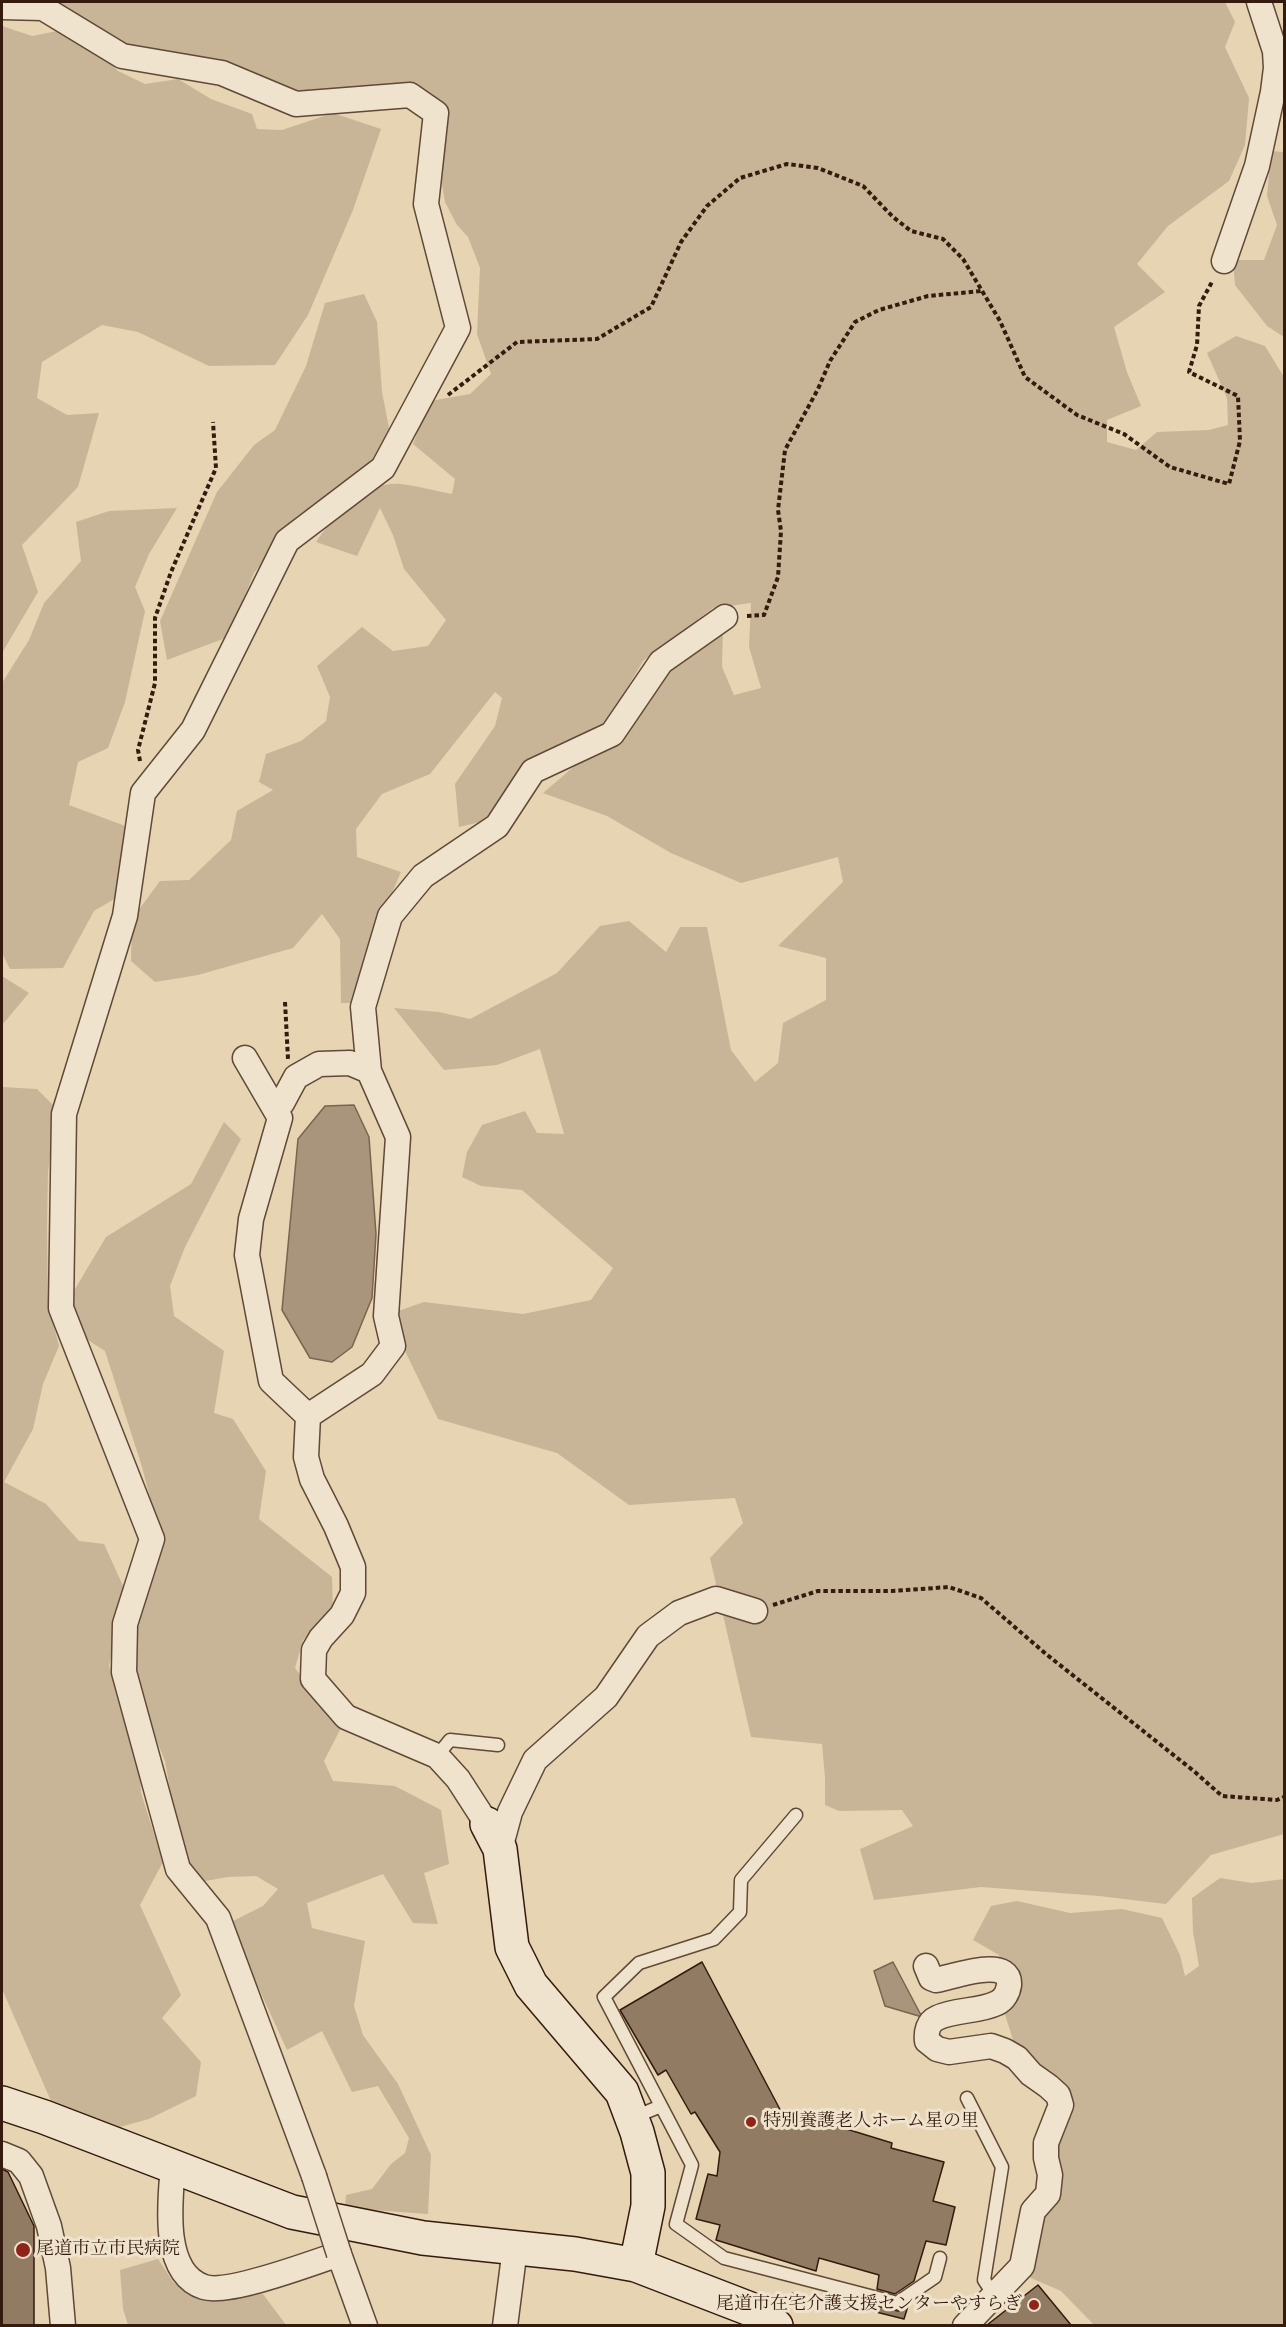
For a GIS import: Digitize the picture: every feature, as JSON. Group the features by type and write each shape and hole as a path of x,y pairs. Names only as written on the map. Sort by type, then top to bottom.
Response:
{"street":[{"path":"1224,261 1257,166 1274,80 1275,51 1259,2"},
{"path":"2,7 44,8 122,56 222,73 296,104 410,95 436,113 426,204 459,328 383,468 287,541 193,730 143,794 125,916 64,1114 60,1308 152,1539 125,1624 124,1672 178,1869 218,1918 314,2176 365,2325"},
{"path":"308,1416 372,1374 393,1346 386,1316 398,1137 369,1071 363,1007 390,915 423,876 497,826 533,771 612,734 661,662 725,617"},
{"path":"245,1058 280,1118 251,1219 247,1255 271,1381 308,1416 306,1457 312,1479 336,1526 353,1567 353,1593 342,1615 321,1638 314,1650 314,1679 346,1717 437,1756 458,1779 493,1837 512,1947 531,1985 622,2092 632,2118 648,2172 648,2206 636,2265"},
{"path":"275,1108 282,1103 296,1077 319,1064 350,1063 369,1071"},
{"path":"493,1837 510,1812 535,1760 606,1696 648,1636 679,1613 716,1599 755,1611"},
{"path":"926,1966 931,1978 936,1980 991,1968 1003,1970 1008,1975 1007,1994 998,2003 938,2018 929,2025 926,2033 927,2042 937,2049 949,2052 991,2046 1005,2051 1017,2058 1031,2074 1058,2095 1060,2105 1046,2143 1046,2158 1050,2175 1048,2194 1033,2211 1022,2266 965,2325"},
{"path":"2,2103 292,2212 423,2238 575,2254 636,2265 750,2309 776,2325"},
{"path":"2,2154 19,2162 31,2176 49,2226 58,2268 63,2325"},
{"path":"172,2166 170,2229 177,2260 188,2278 205,2288 237,2286 339,2254"},
{"path":"505,2325 515,2247"}],"lane":[{"path":"437,1756 450,1740 498,1745"},
{"path":"796,1815 741,1880 740,1912 714,1939 639,1963 604,1997 692,2165 676,2224 724,2258 897,2303 935,2277 940,2258"},
{"path":"967,2098 1002,2167 984,2280 994,2295"},
{"path":"632,2118 662,2106"}],"path":[{"path":"444,398 517,342 597,339 651,307 681,242 707,206 740,178 787,164 818,168 863,186 893,217 911,231 943,239 963,259 1000,321 1025,377 1077,415 1124,434 1170,467 1229,484 1240,441 1238,396 1189,372 1197,345 1199,306 1224,261"},
{"path":"725,617 764,615 777,577 781,531 778,510 785,450 818,389 830,361 855,322 879,310 928,296 982,291"},
{"path":"150,785 142,777 138,750 155,683 155,618 171,572 216,468 213,422"},
{"path":"755,1611 818,1591 892,1591 950,1587 981,1598 1046,1654 1222,1796 1277,1800 1284,1797"}],"shaded area":[{"path":"24,2 1225,2 1235,22 1225,47 1249,98 1245,145 1229,181 1168,226 1137,264 1165,292 1114,327 1127,372 1141,406 1107,420 1107,442 1136,450 1157,432 1209,430 1228,425 1227,398 1207,353 1236,336 1265,346 1284,377 1284,1834 1211,1855 1166,1904 1099,1896 981,1887 874,1900 860,1849 913,1826 902,1810 839,1811 825,1805 822,1744 751,1737 710,1558 743,1523 735,1498 629,1505 557,1453 438,1419 405,1351 398,1311 424,1302 523,1314 591,1300 613,1268 522,1190 481,1186 462,1177 467,1152 482,1125 525,1111 537,1133 564,1134 540,1049 497,1065 444,1070 394,1008 439,1012 470,1019 557,973 600,926 629,921 666,952 680,927 707,927 731,1050 755,1082 778,1063 783,1023 826,1000 826,958 778,946 843,882 838,857 741,883 671,853 607,816 543,793 584,758 660,676 723,628 722,667 734,695 761,688 749,647 751,603 713,608 643,661 604,727 493,819 459,827 455,784 495,726 502,698 495,692 430,774 382,794 356,829 357,857 401,872 385,909 359,1003 341,1003 340,939 322,914 293,948 198,975 155,982 131,961 132,919 160,881 189,880 231,840 237,811 273,790 259,782 266,754 301,741 326,721 330,697 317,666 362,627 393,651 428,646 446,620 404,569 393,535 380,508 357,556 316,542 332,521 352,501 374,488 387,484 401,484 452,494 455,479 413,444 430,401 470,394 491,374 477,334 480,268 468,237 457,225 445,202 441,179 443,112 412,88 297,98 125,50"},
{"path":"2,26 32,36 62,30 93,48 118,71 145,84 178,79 211,99 252,114 257,129 282,130 333,113 381,129 353,210 308,315 275,365 209,366 138,332 102,325 42,362 37,398 67,415 99,413 78,487 22,545 38,592 2,653"},
{"path":"1271,151 1284,152 1284,337 1267,326 1235,285 1233,260 1264,260 1277,225 1267,196"},
{"path":"364,294 377,322 382,392 390,433 380,460 297,516 254,573 228,637 167,660 160,621 217,492 254,445 275,430 306,366 325,303"},
{"path":"177,508 149,554 135,587 145,611 125,702 108,748 78,762 69,805 128,827 121,895 94,911 63,968 10,969 2,953 2,683 29,640 44,603 81,561 76,522 109,511"},
{"path":"2,976 29,993 2,1025"},
{"path":"2,1087 37,1089 56,1108 48,1172 47,1228 48,1304 59,1346 43,1384 33,1429 4,1482 46,1504 79,1541 104,1544 124,1588 109,1666 139,1751 141,1793 163,1862 140,1905 181,1995 162,2018 201,2062 196,2096 149,2119 120,2127 51,2101 2,1989"},
{"path":"354,1105 369,1137 376,1234 372,1298 352,1347 332,1362 310,1358 282,1310 298,1139 325,1106"},
{"path":"224,1122 241,1139 185,1247 170,1286 174,1316 224,1351 214,1413 233,1419 266,1471 259,1519 332,1577 333,1612 303,1640 295,1668 341,1728 324,1761 333,1781 395,1786 441,1810 449,1864 424,1873 438,1924 413,1923 383,1874 307,1903 312,1928 365,1941 354,2006 363,2035 398,2084 431,2155 428,2214 345,2208 346,2195 372,2189 391,2164 405,2153 409,2138 378,2086 352,2092 322,2031 287,2050 229,1923 263,1906 278,1889 256,1876 228,1877 200,1882 181,1855 165,1761 144,1709 130,1661 133,1620 163,1547 142,1467 105,1351 77,1333 69,1299 106,1237 191,1184"},
{"path":"1220,1878 1252,1883 1284,1879 1284,2325 1094,2325 1061,2291 1024,2275 1058,2107 1020,2061 996,1978 999,1955 973,1940 991,1906 1017,1901 1070,1913 1122,1909 1162,1918 1180,1955 1185,1976 1199,1966 1193,1932 1192,1898"},
{"path":"893,1962 922,2017 885,2006 874,1971"},
{"path":"158,2259 174,2283 205,2298 263,2294 286,2325 128,2325 123,2309 120,2270"}],"building":[{"name":"特別養護老人ホーム星の里","path":"702,1962 784,2117 812,2125 814,2119 892,2143 891,2148 944,2162 933,2201 955,2207 946,2245 926,2241 914,2281 895,2294 877,2289 879,2275 819,2258 816,2271 716,2240 720,2225 696,2219 708,2174 717,2176 720,2152 695,2112 691,2114 666,2070 658,2075 620,2010"},
{"name":"尾道市立市民病院","path":"2,2169 8,2172 34,2226 34,2325 2,2325"},
{"name":"尾道市在宅介護支援センターやすらぎ","path":"1038,2285 1071,2325 987,2325"},
{"path":"873,2305 898,2311 908,2306 904,2319 872,2311"}],"place":[{"name":"特別養護老人ホーム星の里","path":"751,2122"},
{"name":"尾道市立市民病院","path":"23,2250"},
{"name":"尾道市在宅介護支援センターやすらぎ","path":"1034,2305"}]}
